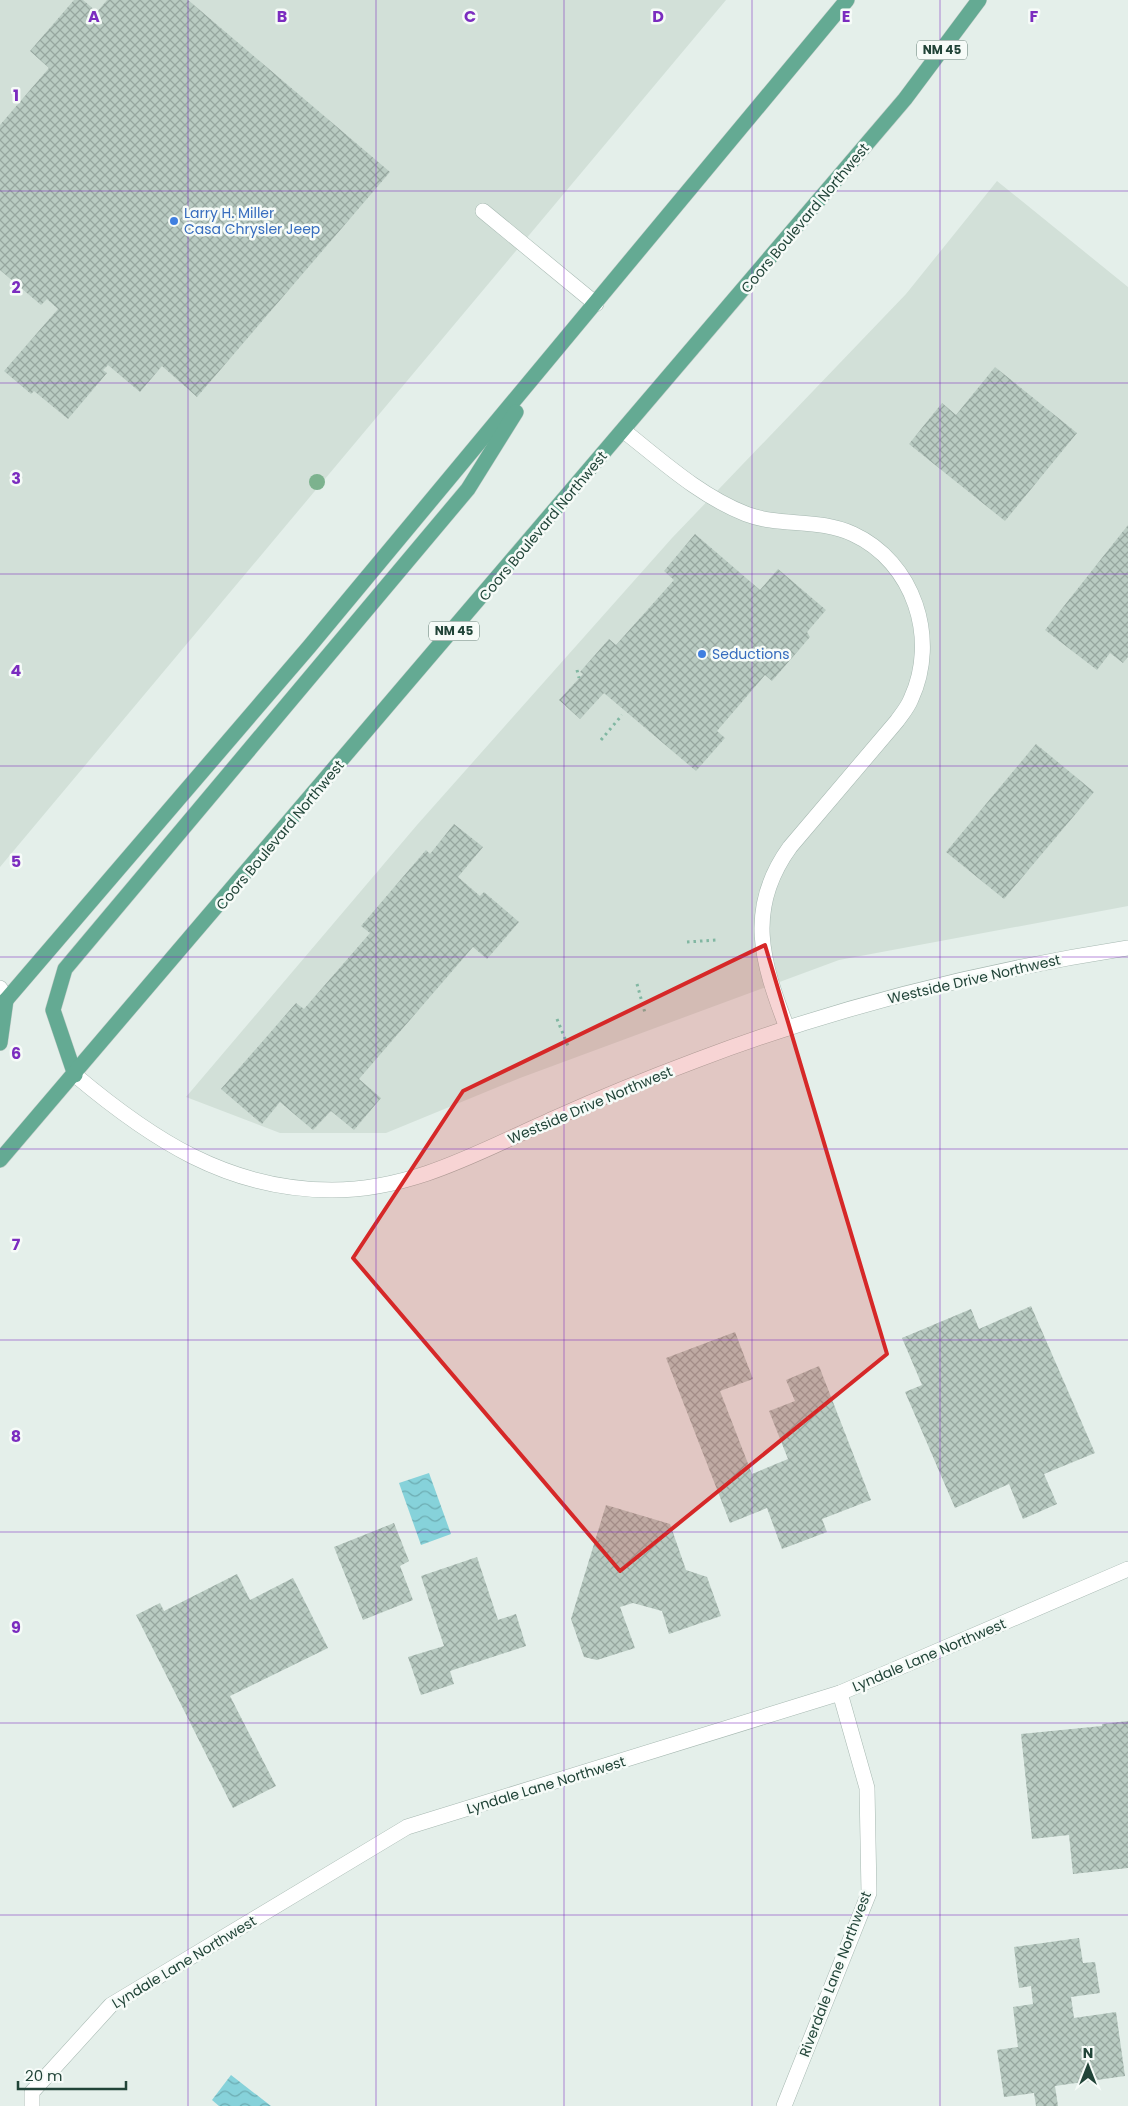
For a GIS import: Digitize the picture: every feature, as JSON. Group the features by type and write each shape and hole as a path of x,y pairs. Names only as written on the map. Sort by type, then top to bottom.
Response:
{"main road":[{"path":"0,1044 2,998 309,647 847,0"},
{"name":"Coors Boulevard Northwest","path":"0,1160 624,431 905,99 980,0"},
{"path":"74,1075 53,1010 65,969 468,488 544,366"}],"street":[{"path":"483,211 596,304"},
{"path":"624,431 691,483 720,502 747,515 776,521 826,526 853,534 876,548 896,567 911,592 920,617 922,645 920,673 911,699 897,721 790,847 777,866 766,888 761,915 763,943 770,979 787,1028"},
{"name":"Westside Drive Northwest","path":"74,1075 140,1127 193,1158 260,1181 332,1190 359,1188 404,1181 436,1172 596,1100 696,1060 787,1028 939,985 1044,962 1128,948"},
{"name":"Lyndale Lane Northwest","path":"32,2106 32,2092 111,2005 408,1827 840,1693 1128,1569"},
{"name":"Riverdale Lane Northwest","path":"784,2106 869,1893 867,1788 840,1693"}],"path":[{"path":"577,670 579,678"},
{"path":"601,740 622,715"},
{"path":"687,942 716,940"},
{"path":"637,984 645,1013"},
{"path":"557,1019 568,1046"}],"highlighted area":[{"path":"765,945 887,1354 620,1571 353,1258 463,1091"}],"shaded area":[{"path":"0,0 726,0 0,867"},
{"path":"997,181 1128,287 1128,906 839,960 520,1078 386,1133 280,1133 186,1097 417,825 672,538 906,294"}],"water":[{"path":"429,1473 451,1534 421,1545 399,1483"},
{"path":"231,2075 271,2106 219,2106 212,2100"}],"building":[{"name":"Larry H. Miller Casa Chrysler Jeep","path":"74,0 83,0 97,12 107,0 188,0 390,172 197,397 162,366 140,392 108,365 103,370 107,373 68,419 34,391 31,394 4,371 58,309 47,299 41,305 0,270 0,125 49,68 30,51"},
{"path":"995,367 1077,433 1005,521 909,444 942,403 956,415"},
{"path":"1128,525 1128,657 1123,663 1110,653 1097,670 1045,630"},
{"path":"695,534 760,590 778,569 826,610 807,632 810,637 772,681 765,675 717,731 725,738 696,771 604,693 580,719 559,700 583,674 580,672 609,639 616,645 674,580 664,571"},
{"path":"1036,744 1094,792 1004,899 946,852"},
{"path":"454,824 483,847 458,877 480,896 484,892 519,922 487,959 473,947 359,1079 381,1098 354,1130 331,1111 313,1130 280,1102 262,1124 221,1089 296,1003 304,1009 370,933 361,926 426,850 430,854"},
{"path":"1031,1306 1095,1453 1044,1474 1057,1504 1023,1519 1009,1484 955,1508 905,1392 922,1385 902,1338 971,1309 979,1329"},
{"path":"735,1332 753,1379 720,1391 752,1474 788,1459 769,1411 795,1401 786,1380 819,1366 871,1500 822,1519 827,1532 782,1549 767,1508 730,1523 666,1358"},
{"path":"606,1505 670,1524 686,1570 707,1577 721,1616 669,1634 662,1611 633,1603 620,1607 635,1648 597,1660 584,1657 571,1619"},
{"path":"394,1523 409,1561 400,1566 413,1600 363,1620 334,1547"},
{"path":"477,1557 498,1620 516,1614 526,1646 450,1671 454,1684 421,1695 408,1657 444,1646 421,1576"},
{"path":"237,1574 250,1600 293,1578 328,1648 230,1696 276,1786 233,1808 136,1615 160,1603 164,1611"},
{"path":"1128,1721 1128,1868 1073,1874 1069,1835 1032,1839 1021,1734 1102,1726 1102,1724"},
{"path":"1079,1938 1083,1963 1095,1962 1100,1993 1071,1997 1074,2018 1116,2012 1125,2076 1055,2086 1058,2106 1036,2106 1034,2093 1004,2097 997,2050 1018,2047 1013,2007 1033,2004 1031,1986 1019,1988 1014,1947"}],"place":[{"name":"Larry H. Miller Casa Chrysler Jeep","path":"174,221"},
{"name":"Seductions","path":"702,654"}]}
